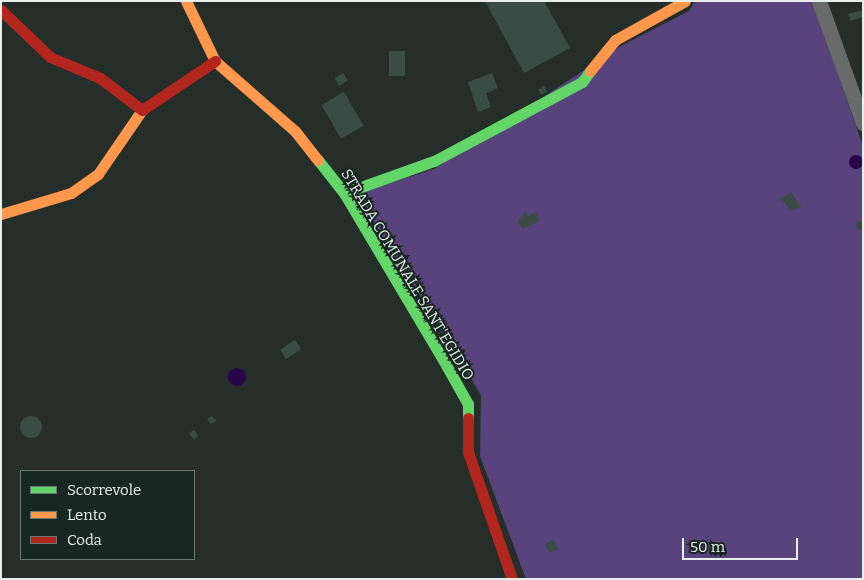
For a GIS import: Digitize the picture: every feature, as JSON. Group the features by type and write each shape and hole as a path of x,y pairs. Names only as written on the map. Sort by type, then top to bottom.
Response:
{"street":[{"name":"STRADA COMUNALE SANT'EGIDIO","path":"186,1 216,61 295,131 344,193 468,404 468,452 512,579"},
{"path":"344,193 434,161 582,82 615,40 685,1"},
{"path":"819,1 863,124"},
{"path":"1,10 50,57 100,78 142,110"},
{"path":"1,214 71,193 98,174 142,110 216,61"}],"shaded area":[{"path":"695,1 812,1 863,146 863,579 526,579 480,456 481,395 356,194 434,169 621,46 689,11"},
{"path":"856,155 861,157 863,162 861,167 856,169 851,167 849,162 851,157"},
{"path":"233,368 241,368 246,373 244,384 233,386 228,381 228,373"}],"building":[{"path":"485,1 544,1 570,48 524,73"},
{"path":"863,10 863,17 850,21 848,14"},
{"path":"389,51 405,51 405,76 389,76"},
{"path":"343,73 348,81 339,86 335,78"},
{"path":"492,73 498,88 486,93 491,107 478,112 468,82"},
{"path":"544,86 547,91 541,95 538,90"},
{"path":"344,92 364,126 341,139 321,105"},
{"path":"791,192 801,207 791,211 781,199"},
{"path":"525,211 528,216 535,212 540,221 522,229 518,221"},
{"path":"860,221 864,225 860,229 856,225"},
{"path":"295,340 301,349 286,359 280,350"},
{"path":"31,416 39,419 42,427 39,435 31,438 23,435 20,427 23,419"},
{"path":"212,416 216,421 211,424 207,419"},
{"path":"194,430 198,436 194,440 189,433"},
{"path":"553,540 558,549 550,553 545,544"}],"traffic: fast":[{"path":"344,193 434,161 582,82 590,71"},
{"path":"318,160 344,193 446,365 468,404 468,418"}],"traffic: slow":[{"path":"186,1 215,61 295,131 318,160"},
{"path":"590,71 615,40 685,1"},
{"path":"1,214 71,193 98,174 142,110"}],"traffic: jam":[{"path":"1,10 50,57 100,78 142,110 215,61"},
{"path":"468,418 468,452 512,579"}]}
